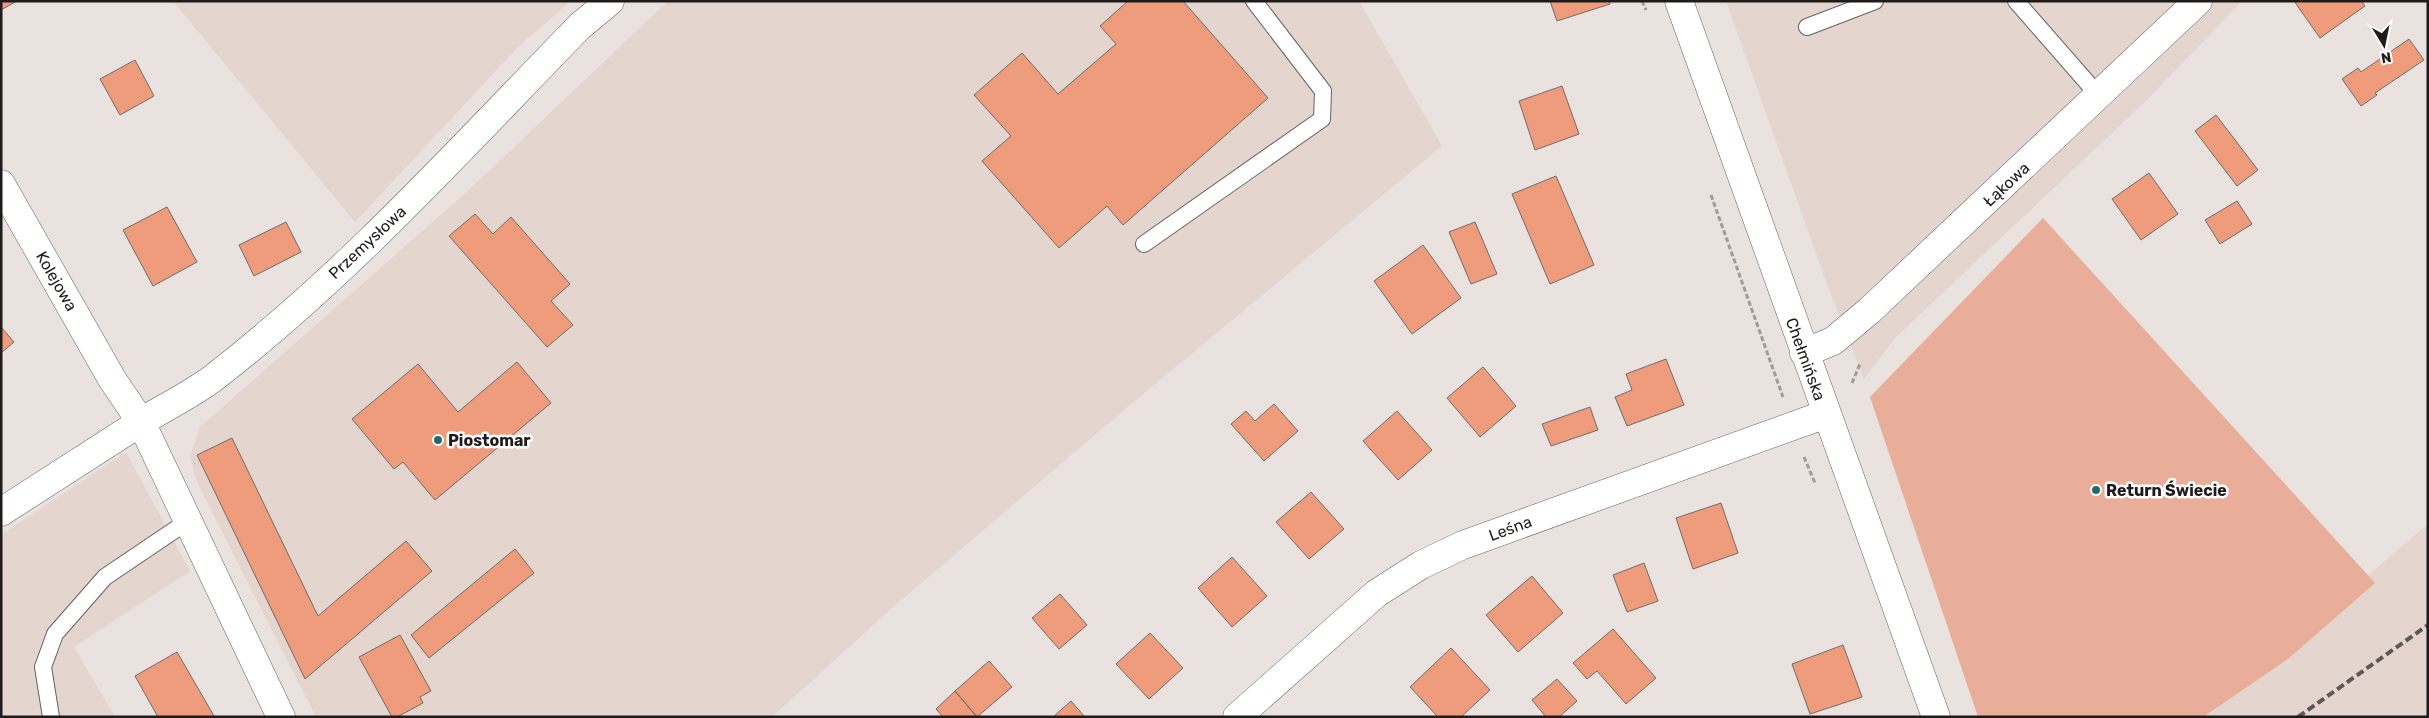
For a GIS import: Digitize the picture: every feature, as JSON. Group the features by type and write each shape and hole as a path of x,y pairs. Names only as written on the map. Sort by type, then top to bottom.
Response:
{"street":[{"name":"Przemysłowa","path":"1,512 210,380 269,332 377,235 580,26 610,1"},
{"name":"Chełmińska","path":"1679,1 1936,717"},
{"name":"Łąkowa","path":"1804,353 1833,341 1869,311 2198,1"},
{"name":"Kolejowa","path":"1,184 112,378 141,422"},
{"name":"Leśna","path":"1237,717 1377,592 1421,565 1463,545 1826,414"},
{"path":"141,422 282,717"}],"lane":[{"path":"1144,244 1322,119 1323,91 1254,1"},
{"path":"1808,27 1875,1"},
{"path":"2016,1 2098,96"},
{"path":"51,717 43,667 55,634 105,577 188,521"}],"path":[{"path":"1642,1 1646,11"},
{"path":"1709,188 1784,400"}],"shaded area":[{"path":"173,1 571,1 518,47 355,222"},
{"path":"668,1 1359,1 1442,146 1137,399 892,608 772,717 316,717 197,482 190,456 200,427 470,189"},
{"path":"1726,1 2242,1 2148,99 1894,339 1864,379 1827,284"},
{"name":"Return Świecie","path":"2043,218 2375,583 2288,659 2203,717 1978,717 1870,397"},
{"path":"126,452 190,571 74,647 115,717 1,717 1,535"},
{"path":"2428,524 2428,717 2154,717 2277,653"}],"building":[{"path":"1,1 17,1 1,10"},
{"path":"1128,1 1183,1 1268,98 1123,225 1107,206 1059,248 982,161 1011,136 974,95 1022,53 1058,94 1116,44 1100,26"},
{"path":"1550,1 1609,1 1610,4 1557,21"},
{"path":"2294,1 2361,1 2365,6 2320,38"},
{"path":"2409,39 2424,60 2375,93 2377,95 2361,106 2342,79 2358,68 2361,72"},
{"path":"135,60 154,96 120,115 100,79"},
{"path":"1562,86 1579,134 1535,150 1519,101"},
{"path":"2216,115 2258,170 2237,186 2195,131"},
{"path":"2149,173 2178,214 2141,240 2112,199"},
{"path":"1556,176 1594,265 1550,284 1512,194"},
{"path":"2237,201 2252,224 2220,244 2205,220"},
{"path":"167,207 197,262 153,286 123,230"},
{"path":"475,214 493,234 511,217 570,284 551,301 573,325 547,347 449,236"},
{"path":"286,222 301,252 254,276 239,245"},
{"path":"1475,222 1497,274 1471,284 1449,232"},
{"path":"1423,245 1461,298 1412,334 1374,281"},
{"path":"1,327 14,342 1,353"},
{"path":"1666,359 1684,405 1627,426 1615,397 1632,390 1626,374"},
{"name":"Piostomar","path":"517,362 551,403 435,500 403,462 394,469 352,419 418,364 458,412"},
{"path":"1483,367 1516,406 1480,437 1447,398"},
{"path":"1274,404 1298,431 1264,461 1231,424 1246,411 1255,421"},
{"path":"1590,407 1598,430 1551,446 1542,424"},
{"path":"1397,411 1432,450 1398,480 1363,441"},
{"path":"232,438 318,616 406,541 432,571 305,679 197,455"},
{"path":"1311,492 1344,529 1309,559 1276,522"},
{"path":"1721,503 1738,553 1693,569 1676,518"},
{"path":"515,549 534,573 429,658 411,635"},
{"path":"1232,557 1267,596 1232,627 1198,588"},
{"path":"1644,563 1658,601 1627,612 1613,575"},
{"path":"1532,576 1563,613 1518,652 1486,615"},
{"path":"1060,594 1087,625 1059,649 1032,618"},
{"path":"1613,629 1656,678 1626,704 1597,671 1587,679 1573,663"},
{"path":"1150,633 1183,668 1149,699 1116,664"},
{"path":"400,635 431,691 420,697 423,703 397,717 392,717 359,657"},
{"path":"1843,645 1862,697 1810,714 1792,664"},
{"path":"1451,648 1490,690 1461,717 1438,717 1410,687"},
{"path":"177,652 213,717 158,717 135,676"},
{"path":"989,661 1012,687 977,717 955,691"},
{"path":"1557,679 1577,701 1559,717 1546,717 1532,700"},
{"path":"955,691 977,717 943,717 936,709"},
{"path":"1071,701 1085,717 1053,717"}],"railway":[{"path":"2298,717 2428,625"}],"place":[{"name":"Piostomar","path":"438,440"},
{"name":"Return Świecie","path":"2096,490"}]}
